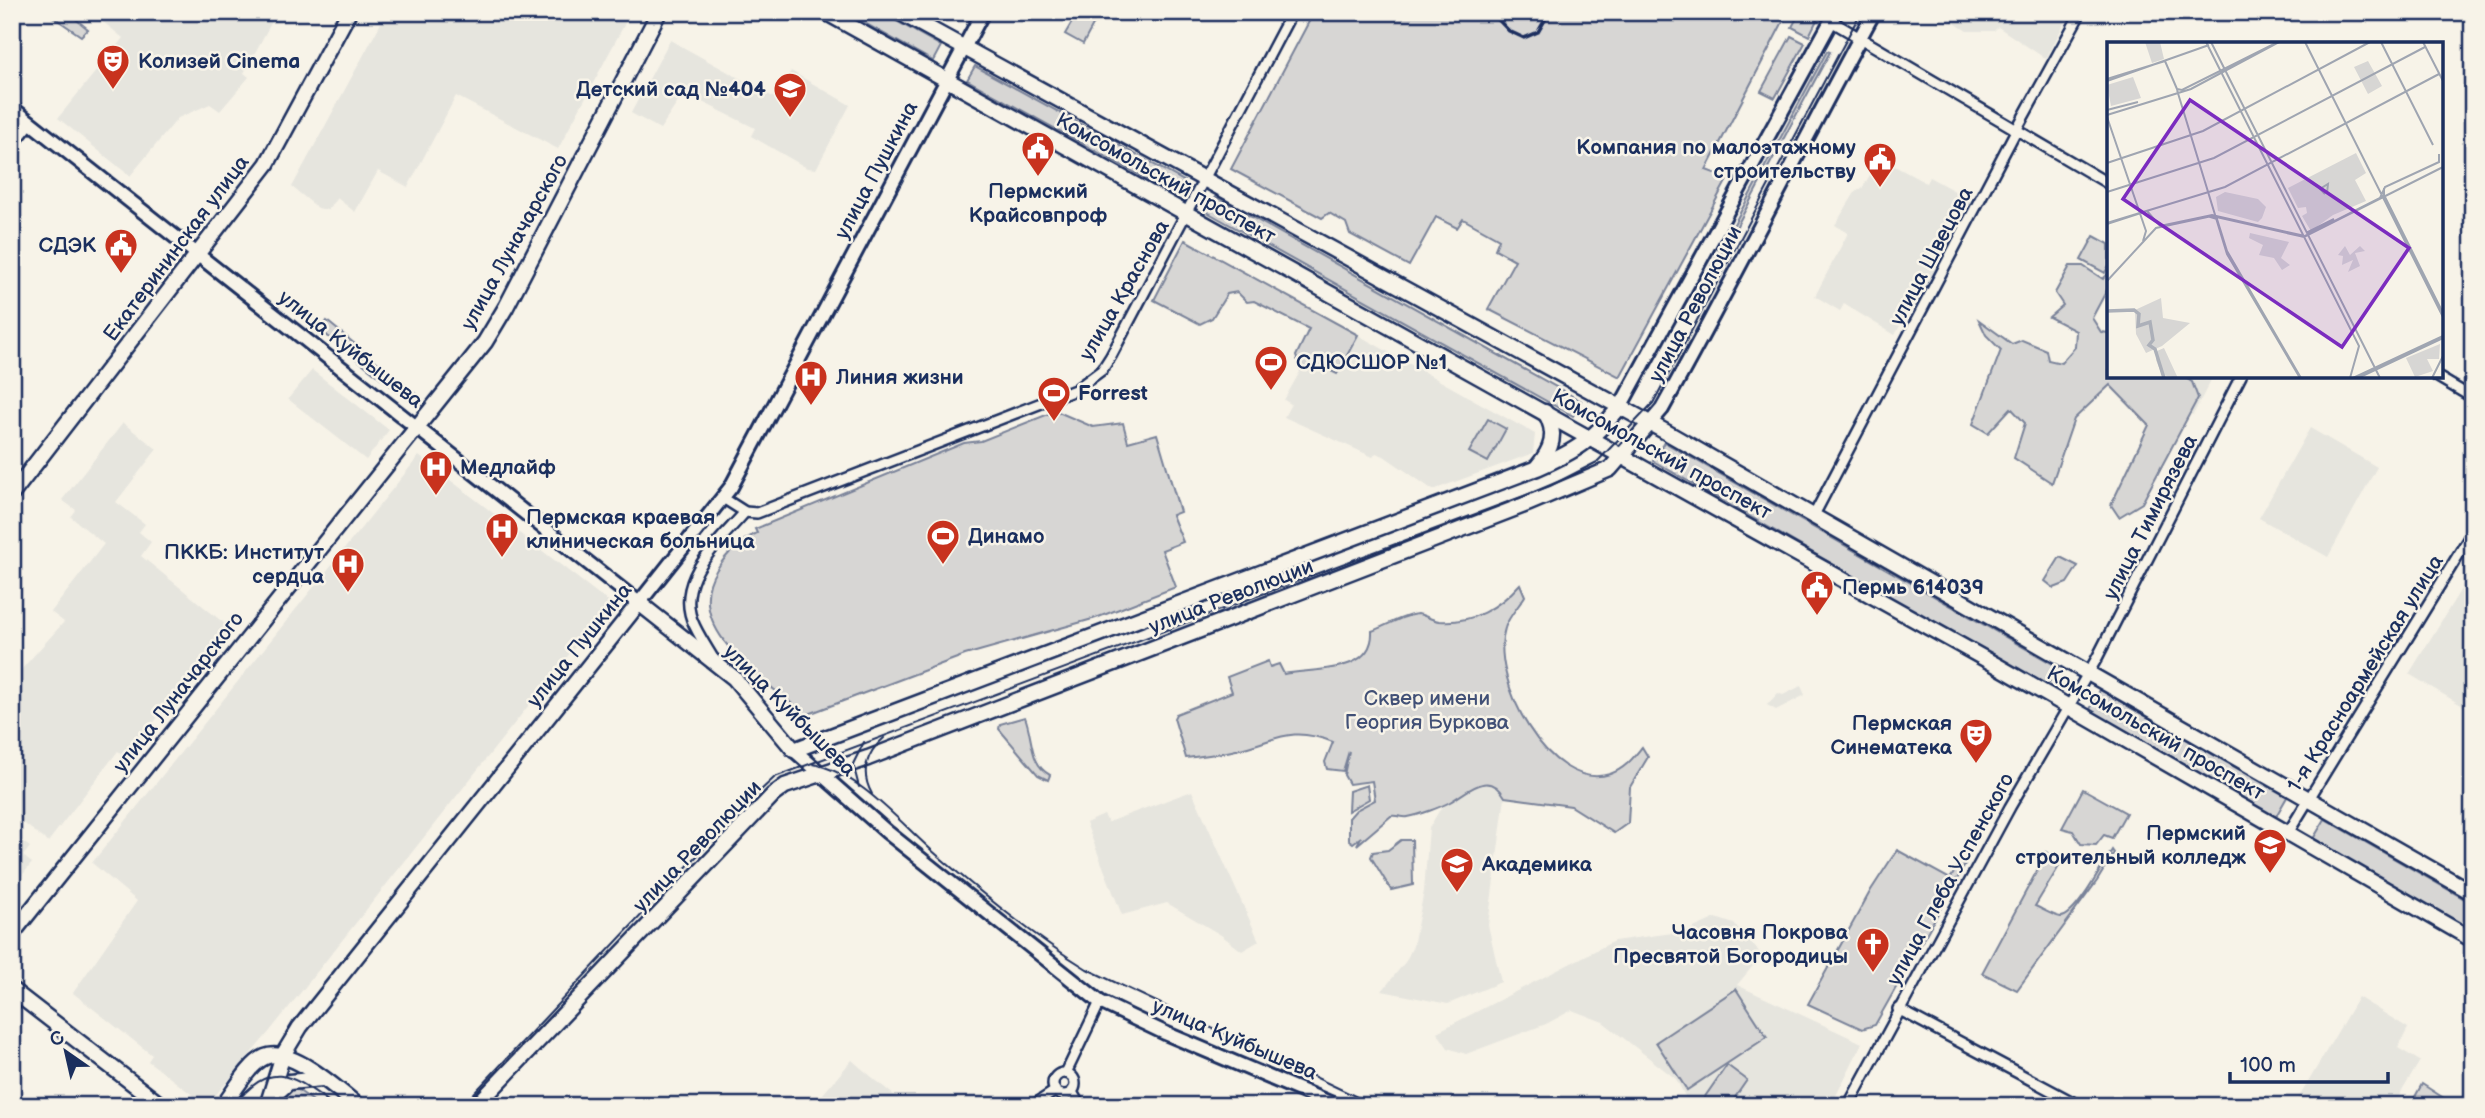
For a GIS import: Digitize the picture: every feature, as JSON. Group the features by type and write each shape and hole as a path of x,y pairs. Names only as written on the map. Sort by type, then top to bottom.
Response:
{"main road":[{"name":"Екатерининская улица","path":"12,494 267,164 349,12"},
{"name":"улица Луначарского","path":"12,934 485,342 659,12"},
{"name":"Комсомольский проспект","path":"825,12 1622,455 2473,940"},
{"name":"Комсомольский проспект","path":"899,12 1650,423 2473,893"},
{"name":"улица Пушкина","path":"269,1102 284,1055 300,1027 723,498 756,444 984,12"},
{"name":"улица Революции","path":"476,1106 773,795 785,786 1527,504 1611,469 1662,409 1721,304 1874,12"},
{"name":"улица Революции","path":"794,750 1537,468 1593,439 1620,407 1834,17"},
{"name":"улица Куйбышева","path":"12,108 715,663 746,690 794,750 819,774 1100,1002 1165,1033 1338,1106"},
{"path":"1537,468 1551,448 1553,438 1551,423 1545,412"},
{"path":"12,990 162,1106"},
{"path":"223,1106 259,1061 266,1056 284,1055 327,1080 358,1106"},
{"path":"269,1102 289,1082 314,1078 327,1080"}],"street":[{"name":"улица Краснова","path":"745,512 757,513 895,461 1075,390 1091,379 1111,356 1292,12"},
{"name":"улица Швецова","path":"1813,517 2016,129 2081,12"},
{"path":"1834,17 1860,38 2107,183"},
{"path":"12,146 31,123"},
{"name":"улица Тимирязева","path":"2088,673 2240,378"},
{"path":"2439,378 2473,398"},
{"path":"715,663 691,618 691,587 713,547 745,512 723,498"},
{"name":"1-я Красноармейская улица","path":"2288,833 2473,531"},
{"name":"улица Глеба Успенского","path":"1847,1106 1898,1009 2088,673"},
{"path":"1066,1073 1100,1002"},
{"path":"1898,1009 2080,1106"},
{"path":"1066,1073 1059,1074 1053,1080 1055,1091 1061,1095 1072,1092"},
{"path":"1066,1073 1074,1081 1072,1092 1080,1106"},
{"path":"1032,1106 1055,1091"}],"shaded area":[{"name":"Колизей Cinema","path":"91,12 277,12 244,73 249,77 220,111 210,104 178,118 130,176 58,118 123,38"},
{"path":"387,12 631,12 558,149 456,96 408,187 378,171 355,212 337,198 327,210 318,208 292,187"},
{"path":"1937,12 2070,12 2046,59 1998,27 1994,31 1967,31"},
{"name":"Детский сад №404","path":"670,40 775,98 791,71 850,105 816,169 807,168 751,136 755,128 684,93 660,129 631,113"},
{"path":"1887,162 1926,183 1929,177 1973,201 1916,309 1910,307 1895,335 1844,304 1840,311 1815,296 1848,233 1835,225 1856,191 1862,189 1876,164"},
{"path":"1358,335 1535,434 1533,453 1433,490 1384,456 1376,453 1373,457 1284,417 1291,404 1284,400 1301,370 1329,370 1337,373"},
{"path":"312,370 389,430 366,460 288,399"},
{"path":"2127,378 2212,378 2193,415"},
{"path":"123,423 157,449 116,502 145,524 139,532 151,542 141,556 230,628 126,757 118,751 48,842 12,814 12,666 20,671 64,622 51,612 104,544 71,517 76,510 62,500"},
{"path":"2310,428 2377,467 2328,557 2259,518"},
{"path":"419,456 610,603 270,1031 209,1103 203,1103 148,1061 152,1055 73,993 137,901 92,863"},
{"path":"2473,572 2473,712 2409,674"},
{"path":"1801,686 1805,695 1776,710 1767,705 1778,693 1783,695"},
{"name":"Академика","path":"1487,783 1500,788 1505,797 1488,925 1501,982 1448,1004 1382,991 1406,961 1413,946 1424,891 1429,828 1439,811 1460,792 1471,786"},
{"path":"1192,791 1259,941 1242,951 1221,935 1167,903 1122,915 1086,823 1104,815 1108,822"},
{"path":"12,834 30,847 23,856 32,863 12,888"},
{"path":"1716,918 1734,924 1762,955 1737,985 1862,1043 1831,1106 1680,1106 1686,1098 1676,1079 1603,1022 1572,1010 1546,1024 1466,1054 1448,1048 1437,1032 1614,941 1687,931"},
{"path":"2358,997 2408,1028 2398,1048 2420,1061 2393,1106 2294,1106"},
{"path":"852,1060 907,1106 821,1106 817,1101"}],"green space":[{"path":"46,12 67,12 88,29 81,36"},
{"path":"845,12 880,12 941,46 933,61"},
{"path":"1078,12 1086,12 1097,18 1083,44 1065,34"},
{"path":"1314,12 1788,12 1706,170 1728,178 1620,377 1488,309 1515,260 1495,249 1499,239 1463,219 1457,228 1436,217 1409,266 1350,234 1346,223 1329,213 1322,218 1231,169"},
{"path":"1800,12 1821,12 1809,36 1792,27"},
{"path":"1791,36 1805,43 1775,98 1761,91"},
{"path":"1827,51 1830,52 1695,304 1705,278"},
{"path":"975,66 1184,181 1175,195 967,80"},
{"path":"1216,197 1581,401 1573,416 1207,212"},
{"path":"2094,236 2107,243 2105,273 2081,260"},
{"path":"1185,240 1358,335 1337,374 1329,370 1301,370 1296,356 1309,329 1254,301 1247,302 1237,292 1227,294 1212,318 1200,324 1154,300"},
{"path":"2070,266 2083,266 2103,279 2107,275 2107,290 2092,318 2101,332 2107,333 2107,378 2185,378 2192,382 2198,398 2142,503 2119,517 2111,505 2149,425 2110,385 2074,419 2052,483 2014,458 2025,423 2011,408 1988,433 1973,424 2001,350 1986,335 1979,320 2012,344 2022,340 2046,350 2048,360 2061,363 2075,347 2076,331 2049,317 2063,305 2055,293"},
{"path":"327,321 418,396 413,403 320,330"},
{"name":"Динамо","path":"1056,411 1093,427 1123,423 1128,442 1157,434 1180,512 1172,515 1183,542 1162,550 1176,587 1096,618 965,655 806,715 751,670 718,633 710,612 708,591 721,563 740,544 757,533 755,529 964,443 981,441"},
{"path":"1488,419 1506,429 1488,462 1469,452"},
{"path":"1664,442 2058,667 2047,687 1653,461"},
{"path":"2060,557 2078,566 2067,583 2054,588 2045,581"},
{"name":"Сквер имени Георгия Буркова","path":"1520,584 1525,596 1506,624 1502,649 1506,675 1515,701 1529,727 1546,749 1566,766 1587,775 1615,772 1628,763 1642,747 1648,757 1630,787 1628,823 1614,833 1571,806 1505,797 1499,789 1485,784 1478,785 1429,811 1408,817 1391,816 1357,845 1361,837 1353,843 1349,840 1349,818 1356,810 1375,800 1372,781 1349,784 1344,775 1349,751 1343,771 1327,769 1325,762 1333,742 1305,735 1283,736 1230,751 1186,758 1174,718 1176,714 1232,692 1227,677 1268,661 1270,667 1279,664 1284,674 1339,667 1363,655 1370,645 1372,631 1401,618 1418,614 1439,621 1473,617 1494,607"},
{"path":"2100,690 2287,797 2275,818 2089,711"},
{"path":"1025,717 1035,757 1043,770 1050,775 1048,780 1038,775 999,729 1000,724"},
{"path":"1367,785 1369,799 1348,811 1349,791"},
{"path":"2083,789 2126,813 2112,838 2104,835 2096,845 2081,844 2073,831 2062,828"},
{"path":"2325,819 2473,904 2473,931 2313,839"},
{"path":"1401,840 1412,840 1413,885 1391,890 1371,857 1373,852 1388,850"},
{"path":"1897,850 1950,879 1960,863 1965,865 1875,1025 1862,1029 1808,1004 1871,890"},
{"path":"2112,850 2114,853 2097,881 2017,990 1982,973 2047,852 2061,863 2035,906 2061,917 2067,915 2082,899"},
{"path":"1736,989 1767,1037 1687,1090 1656,1042"},
{"path":"1727,1065 1747,1080 1729,1106 1714,1106 1704,1098"},
{"path":"2422,1084 2456,1106 2410,1106"},
{"path":"294,1087 320,1106 280,1106"}],"tram line":[{"path":"462,1106 742,808 775,777 1550,486 1597,462 1653,403 1861,12"},
{"path":"872,794 866,778 867,764 873,750 884,738"},
{"path":"859,787 853,764 864,742"},
{"path":"813,764 830,769 863,789 991,900 1087,969 1376,1106"},
{"path":"233,1106 247,1091 271,1076 294,1079 335,1106"}],"railway":[{"path":"1491,12 1509,31 1524,38 1538,32 1549,13"}],"place":[{"name":"Колизей Cinema","path":"113,91"},
{"name":"Детский сад №404","path":"790,119"},
{"name":"Пермский Крайсовпроф","path":"1038,178"},
{"name":"Компания по малоэтажному строительству","path":"1880,189"},
{"name":"СДЭК","path":"121,275"},
{"name":"СДЮСШОР №1","path":"1271,392"},
{"name":"Линия жизни","path":"811,407"},
{"name":"Forrest","path":"1054,423"},
{"name":"Медлайф","path":"436,497"},
{"name":"Пермская краевая клиническая больница","path":"502,559"},
{"name":"Динамо","path":"943,566"},
{"name":"ПККБ: Институт сердца","path":"348,594"},
{"name":"Пермь 614039","path":"1817,617"},
{"name":"Пермская Синематека","path":"1976,765"},
{"name":"Пермский строительный колледж","path":"2270,875"},
{"name":"Академика","path":"1457,894"},
{"name":"Часовня Покрова Пресвятой Богородицы","path":"1873,974"}]}
